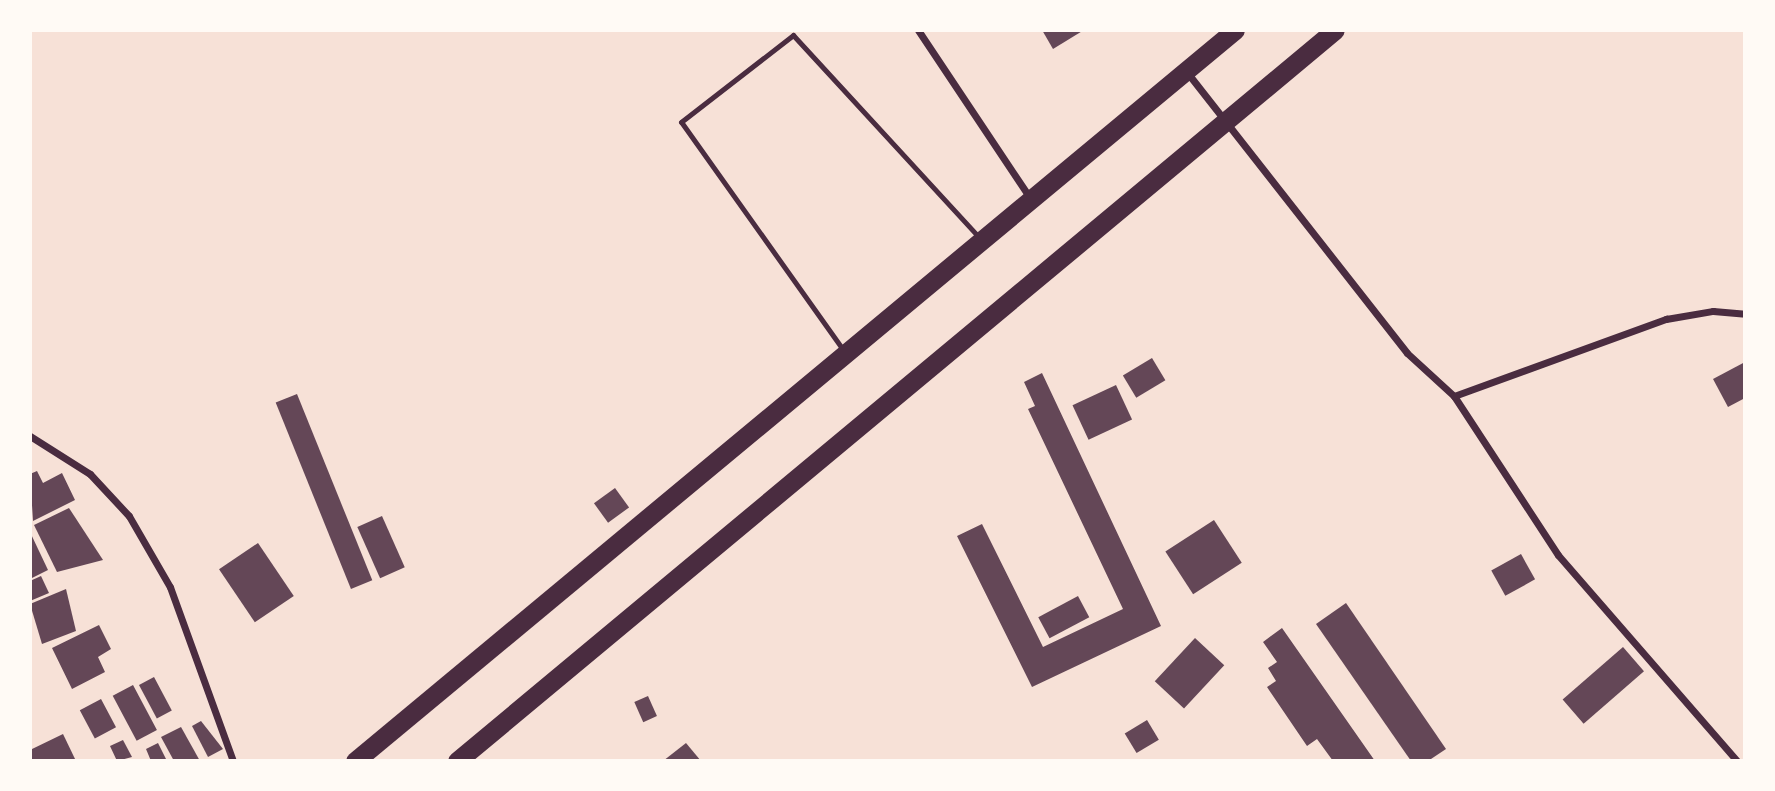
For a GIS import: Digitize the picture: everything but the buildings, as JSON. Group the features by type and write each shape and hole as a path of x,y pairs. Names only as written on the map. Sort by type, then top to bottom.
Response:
{"highway":[{"path":"355,761 1234,30"},
{"path":"457,761 1335,30"}],"street":[{"path":"918,30 1031,198"},
{"path":"1185,70 1407,354 1454,396 1558,555 1737,761"},
{"path":"1454,396 1666,318 1713,310 1745,314"},
{"path":"30,436 90,474 129,516 170,587 233,761"}],"lane":[{"path":"845,353 681,122 793,35 981,240"}]}
